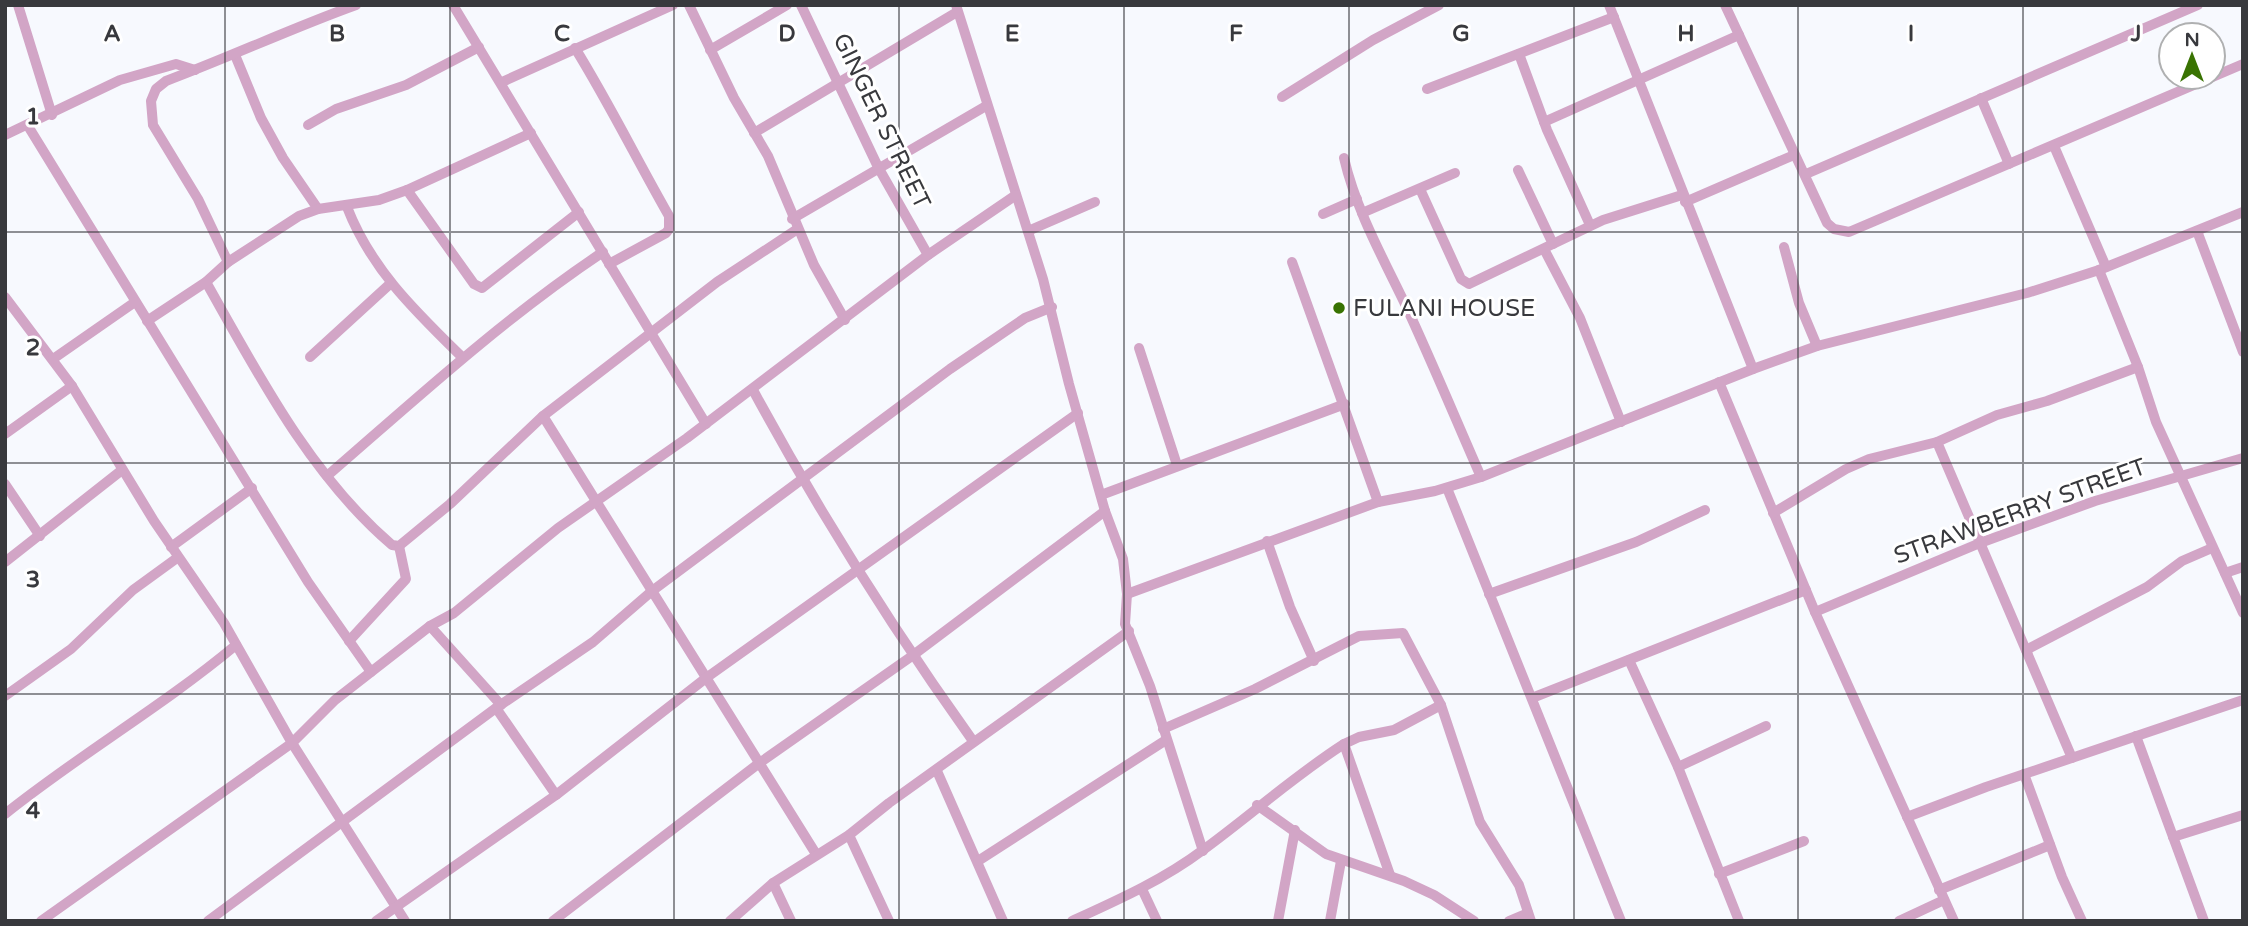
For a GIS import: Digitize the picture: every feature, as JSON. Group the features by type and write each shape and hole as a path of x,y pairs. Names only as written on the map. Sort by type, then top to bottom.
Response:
{"street":[{"path":"18,5 52,115"},
{"path":"228,262 198,199 153,125 150,113 156,89 166,81 235,55 298,25 356,5"},
{"path":"453,5 502,82 706,424"},
{"path":"502,82 673,5"},
{"path":"689,5 710,50 768,156 796,230 845,320"},
{"path":"710,50 787,5"},
{"name":"GINGER STREET","path":"801,5 878,167 928,255"},
{"path":"1282,97 1373,40 1438,5"},
{"path":"1609,5 1683,198 1753,369"},
{"path":"1725,5 1827,223 1833,229 1849,232 2243,64"},
{"path":"1806,174 2198,5"},
{"path":"754,133 840,83 957,8 1052,307 1105,511 1123,559 1127,594 1124,617 1203,850"},
{"path":"1427,89 1614,17"},
{"path":"1544,122 1739,35"},
{"path":"308,125 336,109 406,85 480,47"},
{"path":"575,48 620,121 630,147 669,216 669,229 666,233 610,264"},
{"path":"1519,54 1544,122 1590,226"},
{"path":"235,55 261,118 318,209"},
{"path":"5,135 52,115 63,106 120,80 176,64 195,70"},
{"path":"1981,98 2008,164"},
{"path":"792,219 986,106"},
{"path":"28,125 308,582 371,672"},
{"path":"147,321 206,282 228,262 299,216 318,209 347,207 407,190 531,133"},
{"path":"2054,146 2102,268 2155,422 2243,613"},
{"path":"1420,189 1465,283 1590,226 1683,198 1794,155"},
{"path":"1344,158 1362,213 1481,477"},
{"path":"1518,170 1621,422"},
{"path":"1362,213 1455,173"},
{"path":"407,190 474,284 482,288 579,212"},
{"path":"41,921 292,743 335,700 430,626 454,613 594,502 752,390 928,255 1016,195"},
{"path":"1323,214 1357,199"},
{"path":"1028,231 1094,202"},
{"path":"347,207 366,252 391,283 463,357"},
{"path":"1127,594 1378,502 1447,488 1481,477 1817,346 2027,293 2102,268 2243,212"},
{"path":"206,282 246,352 327,476 383,537 392,545 399,546 450,504 543,416 652,335 717,282 796,230"},
{"path":"2196,231 2243,352"},
{"path":"1784,247 1799,303 1817,346"},
{"path":"327,476 463,357 552,286 603,252"},
{"path":"1292,262 1378,502"},
{"path":"310,357 391,283"},
{"path":"5,297 72,386 177,558 206,596 292,743 405,921"},
{"path":"53,359 135,302"},
{"path":"208,921 499,706 593,642 652,592 998,336 1025,317 1052,307"},
{"path":"1139,348 1177,465"},
{"path":"1773,513 1846,469 1894,451 1937,442 1997,415 2056,398 2138,368"},
{"path":"1719,382 1815,612 1954,921"},
{"path":"5,434 72,386"},
{"path":"752,390 803,479 912,656 973,741"},
{"path":"1101,495 1345,404"},
{"path":"376,921 556,795 706,678 1078,413"},
{"path":"543,416 594,502 816,854"},
{"path":"1937,442 2072,758"},
{"name":"STRAWBERRY STREET","path":"1815,612 1980,543 2131,488 2243,458"},
{"path":"5,562 122,470"},
{"path":"5,484 40,536"},
{"path":"171,547 252,488"},
{"path":"1447,488 1621,921"},
{"path":"1489,594 1636,542 1705,510"},
{"path":"553,921 758,764 912,656 1105,511"},
{"path":"1267,541 1290,607 1314,661"},
{"path":"349,641 406,579 399,546"},
{"path":"2026,650 2147,587 2182,561 2212,548"},
{"path":"5,696 71,649 134,590 177,558"},
{"path":"2225,573 2243,567"},
{"path":"1532,698 1806,590"},
{"path":"430,626 499,706 556,795"},
{"path":"730,921 774,883 849,835 889,803 937,771 973,741 1129,631"},
{"path":"978,861 1164,734 1365,634 1404,633 1441,705 1480,822 1519,885 1530,917 1509,921"},
{"path":"5,814 56,774 199,677 236,645"},
{"path":"1629,660 1678,767 1739,921"},
{"path":"1907,817 2024,774 2243,700"},
{"path":"1072,921 1142,889 1203,850 1257,805 1343,744 1359,737 1394,730 1441,705"},
{"path":"1678,767 1766,726"},
{"path":"2136,736 2204,921"},
{"path":"1343,744 1390,875"},
{"path":"937,771 1003,921"},
{"path":"2024,774 2082,921"},
{"path":"1257,805 1311,844 1340,861 1390,875 1434,895 1474,921"},
{"path":"2173,837 2243,815"},
{"path":"1278,921 1295,831"},
{"path":"849,835 889,921"},
{"path":"1719,874 1804,841"},
{"path":"1899,921 1942,895 2050,845"},
{"path":"1330,921 1340,861"},
{"path":"774,883 791,921"},
{"path":"1142,889 1157,921"}],"place":[{"name":"FULANI HOUSE","path":"1339,308"}]}
